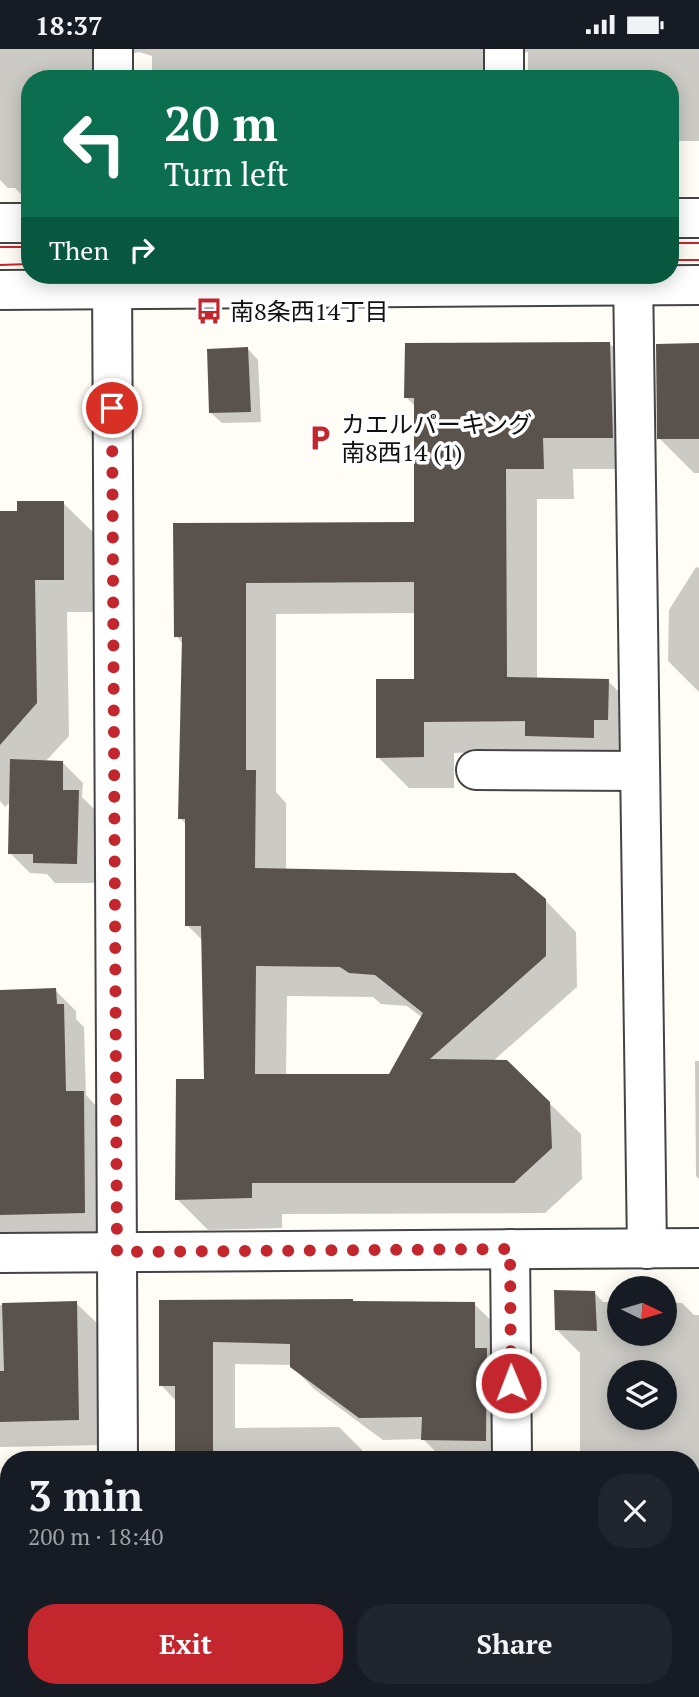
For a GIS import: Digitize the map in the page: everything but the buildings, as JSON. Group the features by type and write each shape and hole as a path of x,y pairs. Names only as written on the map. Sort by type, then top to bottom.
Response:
{"street":[{"path":"113,49 113,70"},
{"path":"504,49 504,70"},
{"path":"679,218 699,218"},
{"path":"0,223 21,223"},
{"path":"679,283 699,285"},
{"path":"0,290 84,284"},
{"path":"112,284 118,1451"},
{"path":"633,284 647,1249"},
{"path":"476,771 640,771"},
{"path":"0,1253 699,1248"},
{"path":"510,1249 512,1451"}],"tram line":[{"path":"679,243 699,243"},
{"path":"0,247 21,247"},
{"path":"679,260 699,260"},
{"path":"0,265 21,264"}],"place":[{"name":"南8条西14丁目","path":"209,311"},
{"name":"カエルパーキング 南8西14 (1)","path":"320,438"}],"route":[{"path":"112,408 117,1252 510,1249 511,1383"}]}
